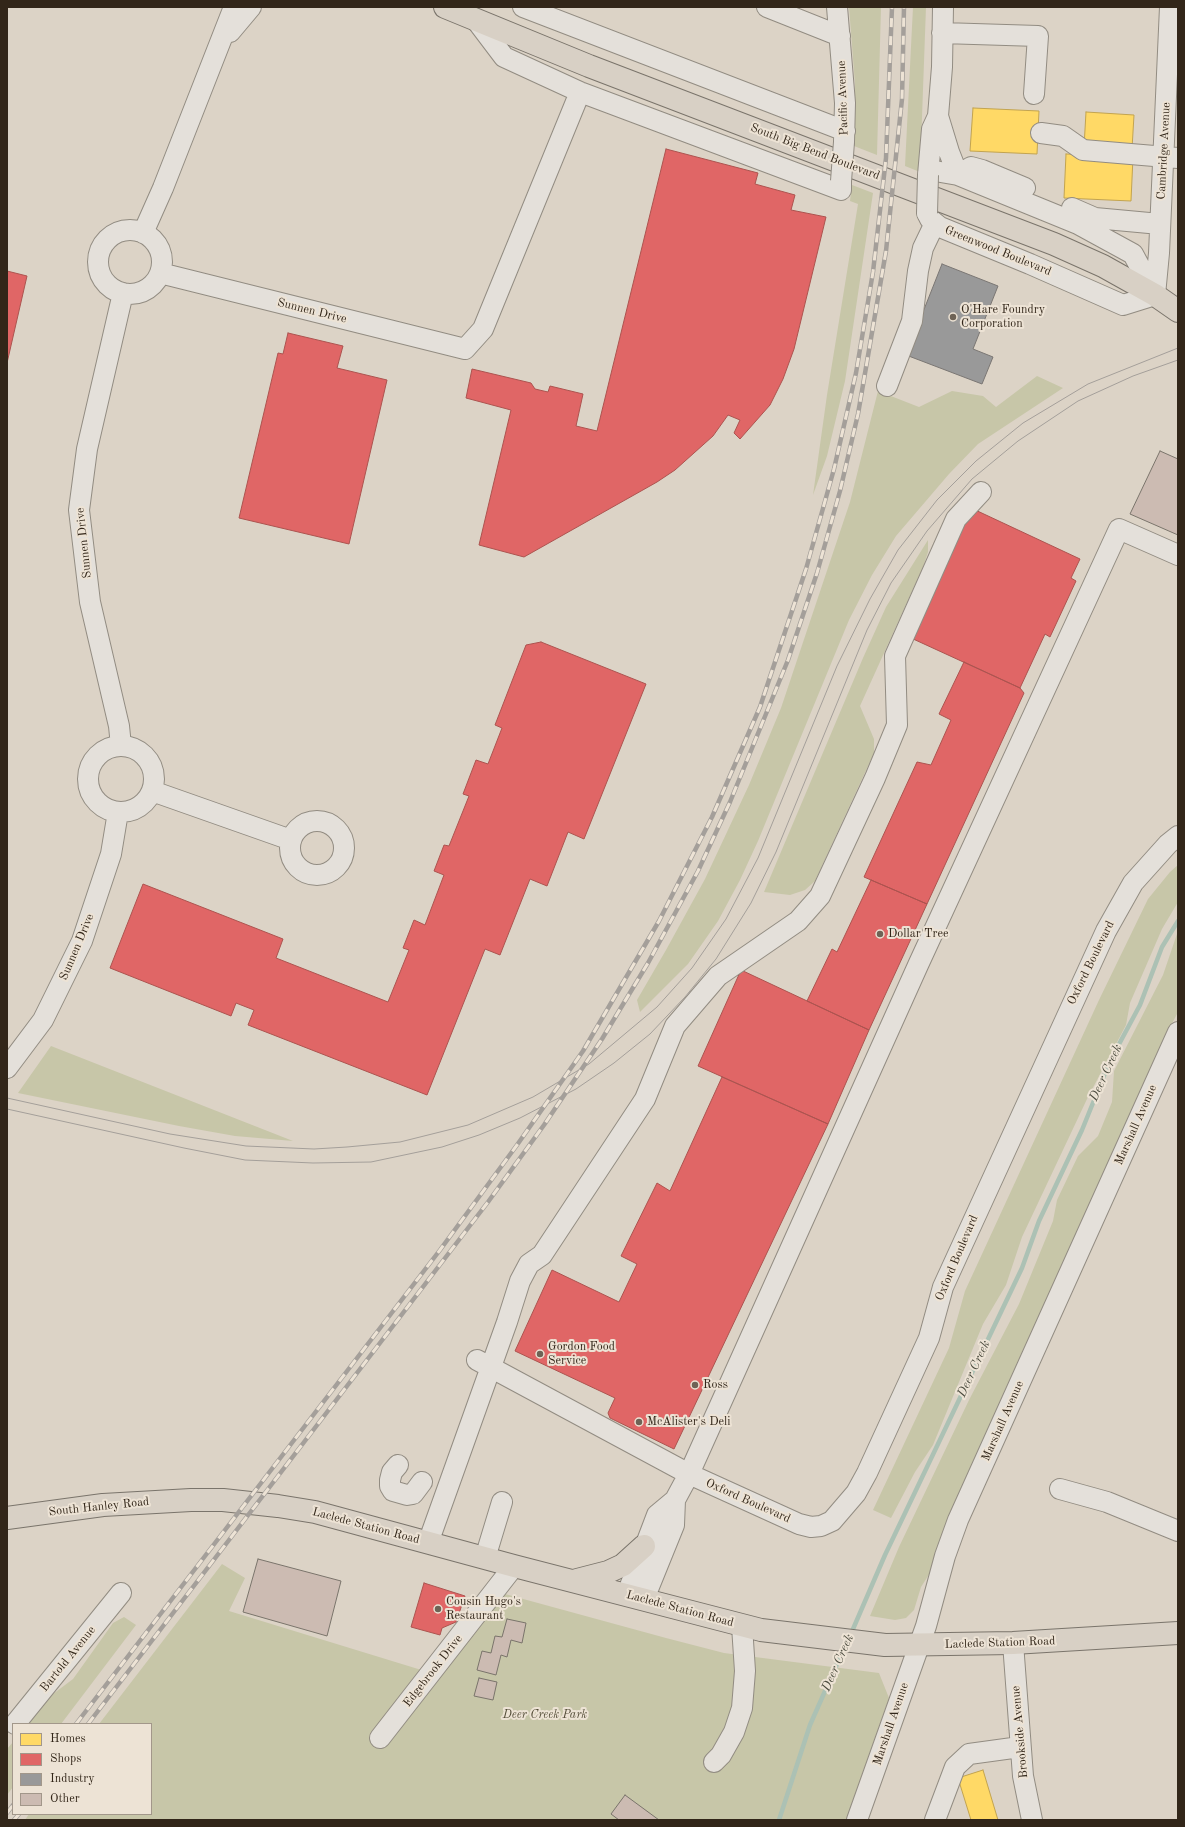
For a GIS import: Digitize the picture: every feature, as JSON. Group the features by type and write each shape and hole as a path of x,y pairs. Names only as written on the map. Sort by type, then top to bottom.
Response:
{"main road":[{"name":"South Big Bend Boulevard","path":"445,7 589,66 1054,244 1103,266 1155,295 1178,311"},
{"name":"Laclede Station Road","path":"191,1500 223,1500 315,1512 751,1628 885,1645 1013,1643 1178,1633"},
{"name":"South Hanley Road","path":"7,1518 103,1505 191,1500"},
{"path":"572,1581 608,1572 623,1564 644,1546"}],"street":[{"path":"220,44 221,7"},
{"path":"143,233 163,188 234,7"},
{"path":"220,44 252,7"},
{"path":"523,7 844,136"},
{"path":"767,7 840,36"},
{"name":"Pacific Avenue","path":"580,92 841,185 845,103 837,7"},
{"path":"943,7 938,116 948,152 958,175"},
{"name":"Cambridge Avenue","path":"1155,295 1160,224 1171,158 1170,7"},
{"path":"476,20 504,56 580,92"},
{"path":"942,33 1038,36 1034,94"},
{"name":"Sunnen Drive","path":"160,273 465,349 484,328 580,92"},
{"path":"887,386 912,321 918,271 931,218 928,172 932,129 938,116"},
{"path":"1041,133 1063,136 1083,150 1171,158"},
{"path":"958,175 971,168 982,170 1095,218 1160,224"},
{"path":"928,172 958,175 1078,224 1133,254 1155,295"},
{"name":"Greenwood Boulevard","path":"931,218 940,227 1030,264 1123,305 1155,295"},
{"path":"136,230 154,241 161,253 162,260 160,273 157,280 146,290 131,294 123,293 111,287 102,277 98,264 101,250 109,238 122,231 136,230"},
{"name":"Sunnen Drive","path":"121,746 119,726 90,602 79,510 87,449 123,293"},
{"path":"428,1543 484,1363 529,1264 542,1255 645,1099 675,1026 718,976 798,921 820,896 875,778 897,724 896,656 956,519 981,492"},
{"path":"635,1597 639,1564 644,1546 657,1515 675,1500 689,1474 923,954 1119,529 1178,555"},
{"path":"121,746 137,750 148,761 154,776 152,791 146,802 136,809 118,812 104,808 93,797 88,783 90,768 99,755 109,748 121,746"},
{"path":"152,791 291,840"},
{"name":"Sunnen Drive","path":"7,1068 43,1020 82,941 98,898 111,854 118,812"},
{"name":"Oxford Boulevard","path":"484,1363 689,1474 799,1524 812,1527 821,1526 832,1521 856,1493 868,1474 929,1338 942,1287 1103,936 1132,883 1168,844 1178,836"},
{"name":"Marshall Avenue","path":"857,1820 926,1626 945,1556 958,1520 1176,1044"},
{"path":"398,1466 392,1472 390,1480 390,1486 393,1491 407,1495 413,1494 422,1482"},
{"path":"1060,1488 1107,1502 1178,1531"},
{"path":"635,1597 674,1525 675,1500"},
{"path":"485,1558 502,1502"},
{"name":"Edgebrook Drive","path":"380,1738 514,1566"},
{"name":"Bartold Avenue","path":"16,1723 121,1593"},
{"path":"714,1762 721,1755 734,1732 742,1708 751,1628"},
{"name":"Brookside Avenue","path":"1013,1643 1023,1776 1032,1820"},
{"path":"935,1820 955,1767 969,1754 1020,1747"}],"green space":[{"path":"849,7 881,7 877,155 854,146 855,84"},
{"path":"913,7 926,7 920,172 905,166"},
{"path":"852,185 873,193 845,381 827,456 813,495 827,395 858,204 850,201"},
{"path":"1037,376 1063,388 978,444 949,474 896,536 872,575 849,620 758,841 740,880 718,921 688,964 640,1012 637,1000 705,879 749,785 781,708 850,502 878,391 919,407 952,391 983,396 996,407"},
{"path":"928,540 928,552 923,567 860,706 874,739 874,753 815,881 805,890 790,895 764,892 886,607"},
{"path":"1178,865 1178,902 1162,929 1130,1003 1126,1025 1087,1099 1022,1237 1006,1285 983,1324 933,1445 915,1472 891,1518 873,1510 949,1348 965,1291 1099,1000 1148,899 1170,872"},
{"path":"1178,931 1178,1012 1164,1039 938,1549 930,1573 921,1587 914,1610 906,1618 895,1620 870,1616 899,1547 969,1400 1019,1304 1053,1221 1057,1200 1078,1156 1098,1136 1112,1102 1114,1071 1163,975"},
{"path":"51,1046 293,1141 235,1136 18,1093"},
{"name":"Deer Creek Park","path":"222,1564 245,1578 229,1611 441,1676 505,1594 724,1653 879,1673 889,1698 846,1820 25,1820 28,1815 152,1815 152,1723 100,1723"},
{"path":"124,1617 136,1625 62,1723 29,1723 53,1694 73,1679 113,1623"},
{"path":"12,1743 12,1788 7,1795 7,1749"}],"building: Homes":[{"path":"973,108 1039,111 1037,154 970,151"},
{"path":"1086,112 1134,115 1132,149 1084,147"},
{"path":"1066,154 1133,157 1131,201 1064,198"},
{"path":"983,1770 998,1820 971,1820 958,1778"}],"building: Shops":[{"path":"666,149 758,173 755,184 795,195 791,210 826,217 794,349 783,379 770,405 740,439 734,433 740,420 728,415 713,436 675,470 657,482 524,557 479,545 511,410 466,398 472,369 531,383 535,389 548,392 550,386 583,394 576,426 597,431"},
{"path":"7,271 27,276 7,363"},
{"path":"288,333 343,346 337,368 387,380 349,544 239,518 278,353 283,354"},
{"path":"971,508 1080,559 1071,578 1076,581 1050,637 1045,634 1020,688 911,638"},
{"path":"541,642 646,684 584,839 568,832 547,886 530,879 500,955 485,949 427,1095 248,1025 254,1010 236,1003 231,1016 110,968 143,884 283,939 276,958 388,1002 409,950 403,948 414,920 425,925 444,875 434,871 444,845 449,846 469,796 463,794 476,760 488,764 502,728 495,725 526,645"},
{"path":"964,662 1020,688 1024,693 927,904 864,877 917,762 931,765 951,720 939,714"},
{"path":"871,880 927,904 869,1030 807,1001 832,949 837,952"},
{"path":"741,970 869,1030 828,1124 698,1066"},
{"path":"722,1077 828,1124 674,1449 610,1418 608,1413 615,1398 515,1351 552,1270 619,1302 637,1264 621,1256 657,1183 670,1191"},
{"name":"Cousin Hugo's Restaurant","path":"424,1583 465,1596 456,1622 442,1628 440,1635 411,1627"}],"building: Industry":[{"name":"O'Hare Foundry Corporation","path":"942,264 998,286 973,349 993,357 982,384 906,355"}],"building: Other":[{"path":"1160,451 1178,459 1178,535 1130,514"},
{"path":"258,1559 341,1581 327,1636 243,1612"},
{"path":"507,1619 526,1623 522,1643 511,1640 507,1657 501,1655 496,1675 477,1670 482,1651 491,1653 495,1636 502,1637"},
{"path":"479,1678 497,1682 493,1700 474,1696"},
{"path":"625,1795 659,1820 619,1820 611,1814"}],"waterway":[{"name":"Deer Creek","path":"850,1636 885,1555 1022,1268 1039,1221 1082,1130 1110,1061 1140,1005 1162,947 1178,921"},
{"name":"Deer Creek","path":"779,1820 810,1725 845,1646"}],"tram line":[{"path":"7,1098 170,1134 246,1146 314,1149 400,1142 468,1125 533,1097 589,1064 657,1007 692,968 726,919 758,858 837,666 870,599 898,550 937,500 976,461 1023,423 1088,384 1178,348"},
{"path":"7,1109 245,1160 313,1163 371,1162 442,1147 479,1135 520,1118 576,1089 614,1063 650,1034 685,997 716,959 751,903 776,852 867,630 891,583 927,531 972,479 1018,441 1078,401 1133,376 1178,360"}],"railway":[{"path":"77,1723 440,1250 517,1145 583,1051 659,921 712,817 760,707 806,569 834,469 856,373 873,272 886,158 892,7"},
{"path":"89,1723 488,1202 544,1125 602,1039 648,963 698,871 730,802 788,660 817,573 840,491 858,414 886,251 902,99 904,7"},
{"path":"7,1813 12,1806"},
{"path":"14,1820 18,1815"}],"place":[{"name":"O'Hare Foundry Corporation","path":"953,317"},
{"name":"Dollar Tree","path":"880,934"},
{"name":"Gordon Food Service","path":"540,1354"},
{"name":"Ross","path":"695,1385"},
{"name":"McAlister's Deli","path":"639,1422"},
{"name":"Cousin Hugo's Restaurant","path":"438,1609"}]}
